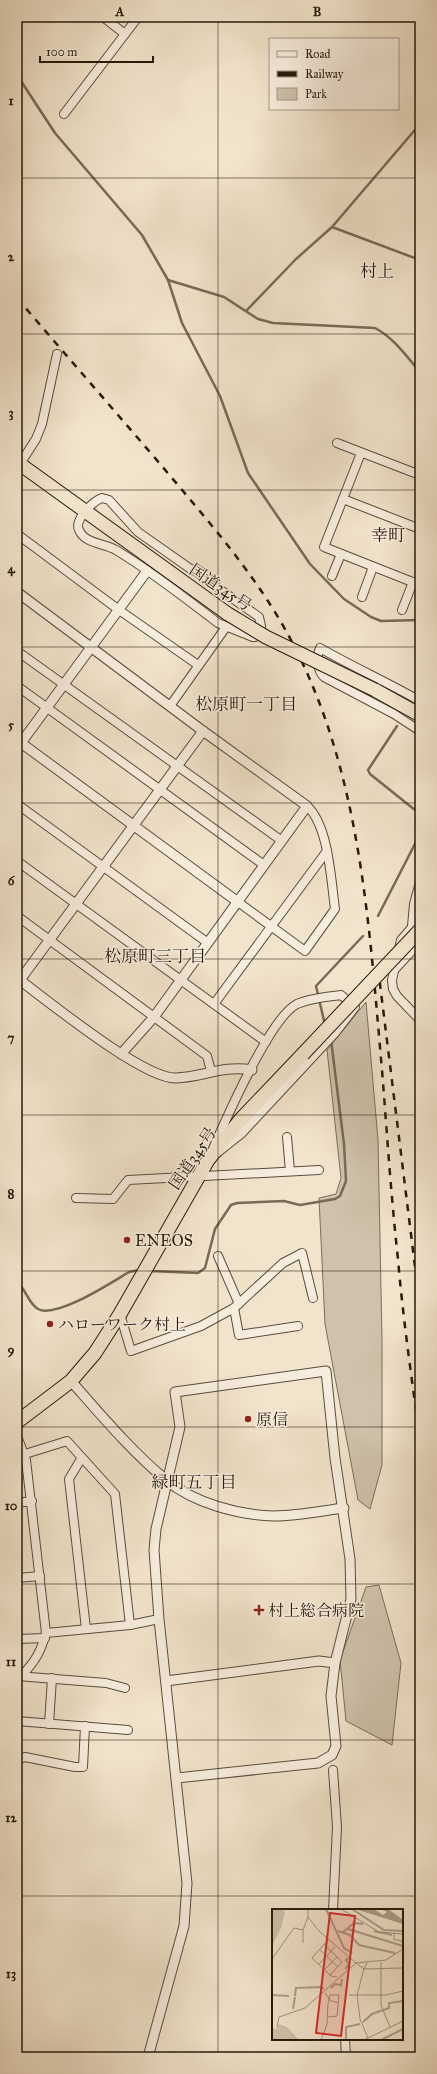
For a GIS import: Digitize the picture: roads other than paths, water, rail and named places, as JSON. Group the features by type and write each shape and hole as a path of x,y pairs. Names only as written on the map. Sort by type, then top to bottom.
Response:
{"highway":[{"name":"国道345号","path":"18,463 85,513 228,614 266,637 375,690 420,715"},
{"name":"国道345号","path":"17,1422 71,1381 103,1342 208,1160 241,1119 303,1054 416,928"}],"street":[{"path":"103,17 125,34"},
{"path":"64,114 138,17"},
{"path":"17,330 17,336"},
{"path":"18,463 36,439 42,424 57,354"},
{"path":"337,443 420,476"},
{"path":"361,453 324,547 417,584 402,610"},
{"path":"102,498 108,500 138,532 259,617 262,623 255,637 226,627 147,571 112,548 83,536 78,526 85,513 98,499 102,498"},
{"path":"343,499 420,529"},
{"path":"17,534 119,610 198,665"},
{"path":"332,576 340,554"},
{"path":"362,597 373,567"},
{"path":"17,592 91,647 170,706 203,731 307,806 316,814 327,851 335,909 305,951 134,825 18,744 64,685 91,647 147,571"},
{"path":"170,706 226,627"},
{"path":"420,701 380,678 350,665 320,648 317,653 319,669 324,677 381,707 420,731"},
{"path":"17,651 282,841"},
{"path":"17,686 264,865"},
{"path":"203,731 50,940 18,980 121,1054 152,1072 175,1078 235,1067 252,1070"},
{"path":"17,804 208,943"},
{"path":"121,1054 154,1017 307,806"},
{"path":"214,1004 327,851"},
{"path":"17,861 266,1042"},
{"path":"416,928 414,904 420,882"},
{"path":"17,916 207,1056 211,1071"},
{"path":"420,918 416,928 401,940 392,980 397,996 420,1020"},
{"path":"394,969 420,942"},
{"path":"341,995 355,1007 335,1033 242,1133 208,1160 234,1101 266,1042 285,1014 296,1005 312,999 341,995"},
{"path":"287,1138 290,1171"},
{"path":"76,1198 113,1199 128,1180 198,1175 319,1170"},
{"path":"120,1314 131,1351 201,1326 236,1306 282,1263 302,1253 313,1298"},
{"path":"218,1256 236,1306 239,1335 298,1326"},
{"path":"148,2057 184,1926 187,1883 159,1619 154,1550 156,1529 166,1480 180,1427 175,1392 326,1371 335,1458 344,1508 350,1559 352,1599 335,1663 331,1696 336,1746 332,1755 326,1760 318,1763 177,1778"},
{"path":"71,1381 118,1433 166,1480 197,1498 214,1505 254,1514 294,1515 344,1508"},
{"path":"17,1436 25,1454 32,1501 45,1635 42,1650 36,1659 20,1676"},
{"path":"25,1454 67,1441 81,1459 115,1494 130,1625"},
{"path":"81,1459 69,1479 86,1629"},
{"path":"17,1503 32,1501"},
{"path":"17,1578 40,1576"},
{"path":"17,1638 130,1625 159,1619"},
{"path":"166,1681 319,1661 335,1663"},
{"path":"20,1676 106,1683 125,1688"},
{"path":"48,1724 52,1678"},
{"path":"17,1721 128,1730"},
{"path":"17,1760 25,1757 75,1767 84,1766 85,1726"},
{"path":"332,1909 337,1827 334,1770"},
{"path":"345,2040 346,2057"}],"waterway":[{"path":"17,75 55,133 142,235 168,280 182,323 220,396 248,473 310,564 344,599 371,617 381,621 420,620"},
{"path":"246,311 296,259 332,227 420,124"},
{"path":"332,227 420,260"},
{"path":"168,280 224,297 258,319 273,323 375,328 394,342 420,372"},
{"path":"397,726 368,770 370,774 420,814"},
{"path":"378,916 420,834"},
{"path":"325,1025 316,986 363,936"},
{"path":"150,1271 198,1273 205,1268 215,1229 231,1205 237,1203 284,1201 300,1205 335,1199 340,1196 346,1181 344,1144 331,1040"},
{"path":"17,1282 23,1288 29,1300 38,1309 46,1311 57,1309 84,1298 129,1272 139,1270"}],"railway":[{"path":"17,298 197,507 248,572 279,618 315,692 333,744 347,797 358,851 366,905 400,1282 420,1440"},
{"path":"378,968 420,1307"}],"place":[{"name":"ENEOS","path":"127,1240"},
{"name":"ハローワーク村上","path":"50,1324"},
{"name":"原信","path":"248,1419"},
{"name":"村上総合病院","path":"259,1610"}],"district":[{"name":"村上","path":"377,271"},
{"name":"幸町","path":"388,535"},
{"name":"松原町一丁目","path":"246,704"},
{"name":"松原町三丁目","path":"155,956"},
{"name":"緑町五丁目","path":"194,1482"}]}
